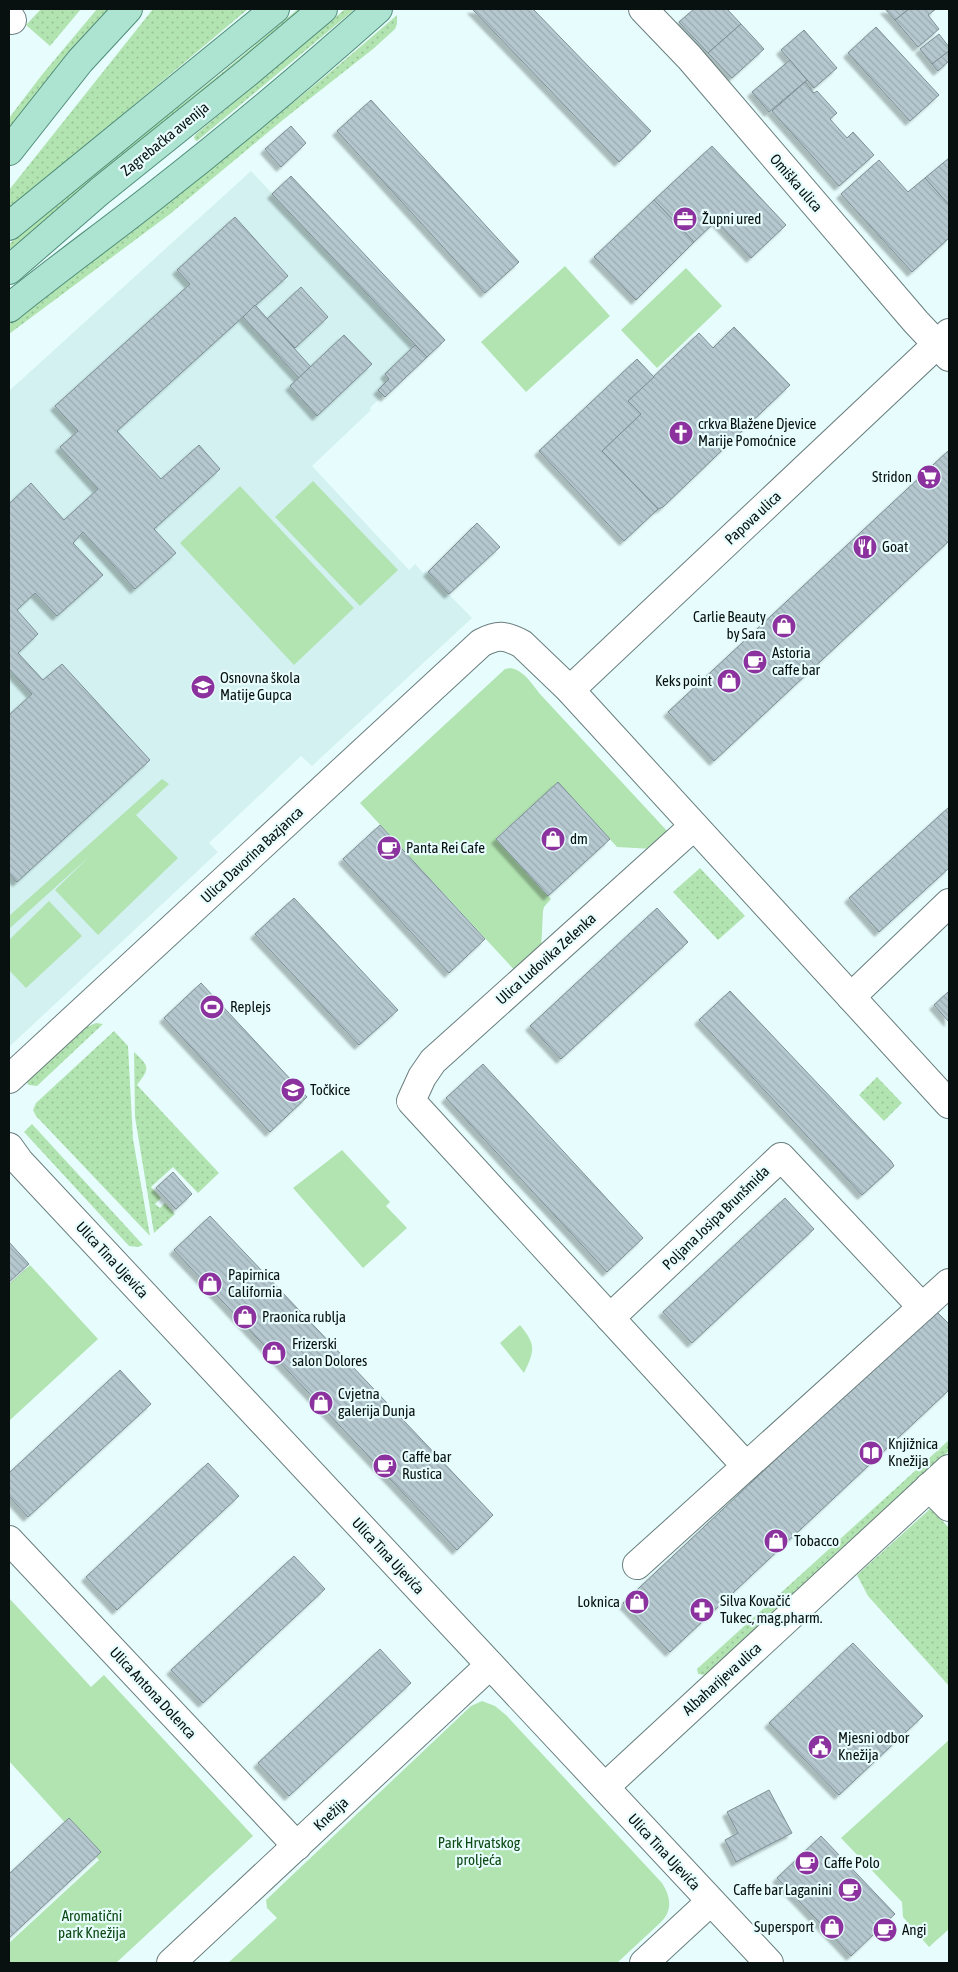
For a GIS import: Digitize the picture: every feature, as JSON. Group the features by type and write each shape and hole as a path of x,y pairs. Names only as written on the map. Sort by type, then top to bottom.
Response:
{"main road":[{"path":"9,151 80,61 128,9"},
{"name":"Zagrebačka avenija","path":"9,226 275,9"},
{"name":"Zagrebačka avenija","path":"9,270 100,191 247,73 323,9"},
{"path":"9,308 240,127 378,9"}],"street":[{"name":"Omiška ulica","path":"643,9 689,57 945,346"},
{"name":"Papova ulica","path":"570,690 945,346"},
{"name":"Ulica Davorina Bazjanca","path":"9,1079 329,785 481,642 498,636 513,639 522,644 570,690"},
{"path":"570,690 949,1104"},
{"name":"Ulica Ludovika Zelenka","path":"610,1318 411,1101 422,1076 433,1061 694,826"},
{"path":"851,997 949,903"},
{"name":"Ulica Tina Ujevića","path":"9,1147 25,1168 769,1963"},
{"name":"Poljana Josipa Brunšmida","path":"610,1318 781,1157 922,1307"},
{"path":"637,1565 949,1283"},
{"path":"610,1318 746,1466"},
{"name":"Albaharijeva ulica","path":"605,1787 949,1469"},
{"path":"929,1487 949,1507"},
{"name":"Ulica Antona Dolenca","path":"9,1540 297,1846"},
{"name":"Knežija","path":"171,1963 490,1665"},
{"path":"644,1963 710,1902"}],"shaded area":[{"name":"Osnovna škola Matije Gupca","path":"251,171 427,357 385,397 383,395 370,408 371,410 312,466 409,570 415,564 423,573 426,571 472,618 312,766 301,756 209,843 218,852 9,1047 9,391"}],"green space":[{"path":"41,9 81,9 50,46 26,25"},
{"path":"97,9 111,9 9,135 9,118"},
{"path":"153,9 248,9 9,210 9,190"},
{"path":"298,9 304,9 9,253 9,244 68,194 224,71"},
{"path":"345,9 355,9 197,141 195,140 196,134"},
{"path":"397,15 395,29 373,49 284,119 170,214 9,334 9,320 255,134"},
{"path":"565,266 610,316 526,392 481,342"},
{"path":"686,268 722,306 657,368 621,330"},
{"path":"313,481 398,570 360,606 275,517"},
{"path":"240,486 354,608 294,665 180,543"},
{"path":"510,668 519,671 527,678 669,833 653,849 617,847 558,782 496,838 551,899 543,911 541,951 518,974 360,803 505,669"},
{"path":"162,779 169,784 136,815 178,858 98,935 55,890 90,856 9,929 9,916"},
{"path":"700,868 745,916 718,940 673,892"},
{"path":"49,901 82,936 26,988 9,970 9,940"},
{"path":"96,1023 103,1024 37,1086 29,1085 25,1081 82,1029"},
{"path":"114,1031 128,1046 133,1139 150,1236 36,1116 33,1110 36,1103"},
{"path":"134,1052 143,1061 146,1068 144,1075 137,1085 219,1173 198,1193 173,1167 151,1187 161,1198 155,1204 160,1208 165,1203 175,1214 154,1233 135,1117"},
{"path":"877,1077 902,1103 884,1121 859,1095"},
{"path":"32,1124 143,1245 138,1247 129,1246 24,1132"},
{"path":"342,1150 390,1202 386,1206 407,1228 363,1268 293,1188"},
{"path":"30,1265 98,1339 9,1421 9,1284"},
{"path":"520,1325 529,1338 532,1348 532,1353 524,1373 500,1343"},
{"path":"949,1440 949,1451 705,1675 698,1674 697,1669"},
{"path":"931,1508 949,1528 949,1686 868,1596 857,1575"},
{"name":"Aromatični park Knežija","path":"9,1598 91,1687 104,1675 253,1836 116,1963 9,1963 9,1943 99,1860 9,1761"},
{"name":"Park Hrvatskog proljeća","path":"482,1701 495,1706 506,1715 662,1883 669,1899 669,1909 660,1923 617,1963 228,1963 277,1918 267,1908 266,1900 471,1706"},
{"path":"949,1740 949,1929 929,1947 903,1917 902,1902 841,1838"}],"building":[{"path":"472,9 533,9 651,131 619,162"},
{"path":"694,9 727,9 741,24 708,53 679,22"},
{"path":"885,9 909,9 895,20"},
{"path":"909,9 936,9 928,15 939,29 918,47 895,20"},
{"path":"741,24 764,49 732,78 708,53"},
{"path":"876,27 939,95 910,121 848,53"},
{"path":"804,30 837,68 814,88 781,50"},
{"path":"939,34 949,47 949,51 932,64 920,49"},
{"path":"949,51 949,61 938,71 932,64"},
{"path":"790,60 807,80 769,112 752,92"},
{"path":"805,82 814,93 817,91 837,113 830,119 847,138 853,132 874,155 839,186 772,111"},
{"path":"371,100 519,262 485,293 337,131"},
{"path":"291,126 306,143 281,167 265,149"},
{"path":"712,146 786,225 751,258 716,221 694,242 654,200"},
{"path":"949,158 949,205 925,178"},
{"path":"879,160 908,192 925,178 949,205 949,238 912,272 841,194"},
{"path":"291,176 445,340 427,357 272,194"},
{"path":"654,200 694,242 636,300 594,257"},
{"path":"235,217 288,276 117,431 161,479 199,445 220,469 154,529 176,553 135,589 83,532 73,543 103,575 57,616 35,593 17,610 38,634 18,653 43,680 62,664 150,760 17,882 9,873 9,715 32,694 9,669 9,504 31,483 64,520 98,489 60,447 78,431 55,406 190,284 177,270"},
{"path":"301,287 328,317 295,348 267,319"},
{"path":"255,305 311,367 299,378 243,317"},
{"name":"crkva Blažene Djevice Marije Pomoćnice","path":"734,327 790,385 663,507 658,509 602,451 641,414 628,401 699,333 713,348"},
{"path":"344,335 372,364 317,416 290,386"},
{"path":"415,345 427,357 385,397 378,390 389,379 385,374"},
{"path":"637,359 654,377 628,401 641,414 602,451 658,509 624,541 539,451"},
{"path":"949,450 949,541 714,761 668,712"},
{"path":"477,523 500,547 449,594 428,572"},
{"name":"dm","path":"558,782 610,839 548,896 496,839"},
{"path":"949,807 949,868 879,932 849,898"},
{"path":"380,825 485,939 449,973 343,859"},
{"path":"294,898 398,1010 359,1045 255,934"},
{"path":"657,908 688,942 561,1059 530,1026"},
{"path":"201,983 307,1097 270,1132 164,1018"},
{"path":"730,991 891,1161 894,1166 862,1195 699,1020"},
{"path":"949,991 949,1022 934,1005"},
{"path":"483,1064 643,1238 607,1272 446,1098"},
{"path":"173,1172 192,1194 176,1209 156,1188"},
{"path":"785,1198 814,1229 692,1343 663,1312"},
{"path":"210,1216 493,1515 457,1550 174,1250"},
{"path":"9,1242 29,1264 9,1282"},
{"path":"935,1310 949,1324 949,1390 670,1652 623,1603"},
{"path":"120,1370 151,1404 28,1517 9,1496 9,1473"},
{"path":"208,1463 239,1496 117,1610 86,1577"},
{"path":"294,1556 325,1589 203,1703 171,1670"},
{"path":"853,1643 923,1716 839,1795 769,1723"},
{"path":"380,1649 411,1683 289,1796 258,1763"},
{"path":"769,1790 792,1833 736,1862 725,1840 738,1833 727,1812"},
{"path":"69,1818 101,1852 9,1938 9,1874"},
{"path":"821,1836 895,1914 851,1956 777,1878"}],"place":[{"name":"Župni ured","path":"685,219"},
{"name":"crkva Blažene Djevice Marije Pomoćnice","path":"681,433"},
{"name":"Stridon","path":"929,477"},
{"name":"Goat","path":"865,547"},
{"name":"Carlie Beauty by Sara","path":"784,626"},
{"name":"Astoria caffe bar","path":"755,662"},
{"name":"Keks point","path":"729,681"},
{"name":"Osnovna škola Matije Gupca","path":"203,687"},
{"name":"dm","path":"553,839"},
{"name":"Panta Rei Cafe","path":"389,848"},
{"name":"Replejs","path":"212,1007"},
{"name":"Točkice","path":"293,1090"},
{"name":"Papirnica California","path":"210,1284"},
{"name":"Praonica rublja","path":"245,1317"},
{"name":"Frizerski salon Dolores","path":"274,1353"},
{"name":"Cvjetna galerija Dunja","path":"321,1403"},
{"name":"Knjižnica Knežija","path":"871,1453"},
{"name":"Caffe bar Rustica","path":"385,1466"},
{"name":"Tobacco","path":"776,1541"},
{"name":"Loknica","path":"637,1602"},
{"name":"Silva Kovačić Tukec, mag.pharm.","path":"702,1610"},
{"name":"Mjesni odbor Knežija","path":"820,1747"},
{"name":"Caffe Polo","path":"807,1863"},
{"name":"Caffe bar Laganini","path":"850,1890"},
{"name":"Supersport","path":"832,1927"},
{"name":"Angi","path":"885,1930"}]}
